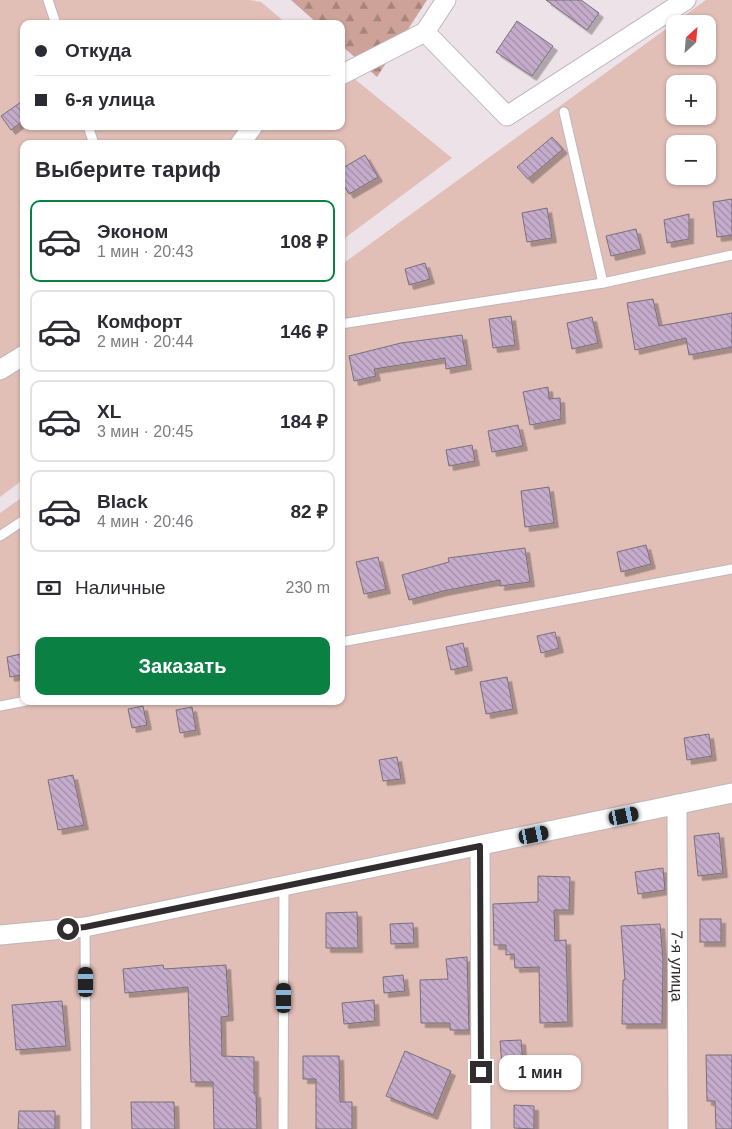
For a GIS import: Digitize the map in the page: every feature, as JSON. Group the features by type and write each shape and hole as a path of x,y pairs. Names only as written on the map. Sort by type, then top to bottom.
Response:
{"street":[{"path":"345,73 425,32 446,0"},
{"path":"425,32 506,116 686,0"},
{"path":"0,370 20,358"},
{"path":"0,935 85,927 732,793"},
{"name":"7-я улица","path":"677,804 678,1129"},
{"path":"480,846 481,1129"}],"lane":[{"path":"48,0 55,20"},
{"path":"564,112 603,283"},
{"path":"345,323 603,283 732,255"},
{"path":"0,536 20,523"},
{"path":"345,641 732,569"},
{"path":"0,706 20,702"},
{"path":"284,886 284,1129"},
{"path":"85,927 86,1129"}],"shaded area":[{"path":"0,0 250,0 261,2 282,20 20,20 20,130 345,130 345,71 452,158 345,238 345,140 20,140 20,482 0,497"},
{"path":"706,0 732,0 732,1129 0,1129 0,513 20,499 20,705 345,705 345,262 666,29 666,65 716,65 716,15 685,15"}],"green space":[{"path":"291,0 427,0 377,77 345,49 345,20 314,20"}],"building":[{"path":"546,0 581,0 599,13 587,30"},
{"path":"517,21 553,46 532,76 496,52"},
{"path":"20,103 20,123 11,130 1,116"},
{"path":"552,137 563,149 528,179 517,167"},
{"path":"365,155 378,177 349,194 345,188 345,167"},
{"path":"732,199 732,235 717,237 713,202"},
{"path":"547,208 552,238 527,242 522,213"},
{"path":"689,214 689,239 667,243 664,220"},
{"path":"636,229 641,249 611,256 606,236"},
{"path":"425,263 430,279 409,285 405,269"},
{"path":"653,299 659,326 732,313 732,347 689,355 686,338 635,350 627,303"},
{"path":"511,316 515,345 493,348 489,319"},
{"path":"592,317 598,343 572,349 567,323"},
{"path":"462,335 467,365 446,369 445,358 374,369 376,376 354,381 349,356 401,343"},
{"path":"548,387 549,399 560,398 561,419 530,425 523,392"},
{"path":"518,425 523,446 492,452 488,431"},
{"path":"472,445 475,461 449,466 446,450"},
{"path":"549,487 554,523 525,527 521,491"},
{"path":"646,545 651,564 621,572 617,552"},
{"path":"525,548 530,582 500,586 500,580 409,600 402,575 449,562 448,558"},
{"path":"378,557 386,589 364,594 356,562"},
{"path":"555,632 559,648 541,653 537,636"},
{"path":"463,643 468,666 451,670 446,647"},
{"path":"20,654 20,675 10,677 7,657"},
{"path":"507,677 513,709 486,714 480,682"},
{"path":"143,706 147,725 132,728 128,709"},
{"path":"192,707 196,730 180,733 176,710"},
{"path":"709,734 712,756 687,760 684,738"},
{"path":"397,757 401,779 383,781 379,760"},
{"path":"73,775 84,825 58,830 48,780"},
{"path":"719,833 723,873 698,876 694,836"},
{"path":"663,868 665,890 638,894 635,872"},
{"path":"538,876 570,877 569,910 554,910 555,941 566,940 568,1022 540,1023 539,967 515,968 514,954 506,955 506,945 494,945 493,904 538,902"},
{"path":"357,912 358,948 326,948 326,913"},
{"path":"700,919 721,919 721,942 700,942"},
{"path":"413,923 414,943 391,944 390,924"},
{"path":"660,924 663,960 662,1024 622,1024 623,980 625,980 621,926"},
{"path":"467,957 469,1030 450,1030 450,1023 421,1023 420,980 448,979 446,959"},
{"path":"163,965 164,969 226,965 229,1016 221,1017 222,1056 254,1057 257,1129 214,1129 213,1082 191,1082 188,987 125,993 123,969"},
{"path":"403,975 405,991 384,993 383,977"},
{"path":"374,1000 375,1021 344,1024 342,1003"},
{"path":"62,1001 66,1046 16,1050 12,1005"},
{"path":"521,1040 523,1064 502,1065 500,1041"},
{"path":"405,1051 451,1071 433,1115 386,1096"},
{"path":"706,1055 732,1055 732,1129 716,1129 715,1101 707,1101"},
{"path":"303,1056 339,1056 340,1102 352,1102 352,1129 316,1129 316,1079 303,1079"},
{"path":"131,1102 174,1102 175,1129 132,1129"},
{"path":"514,1105 534,1106 534,1129 514,1128"},
{"path":"19,1111 55,1111 55,1129 18,1129"}],"route":[{"path":"68,929 480,846 481,1072"}]}
